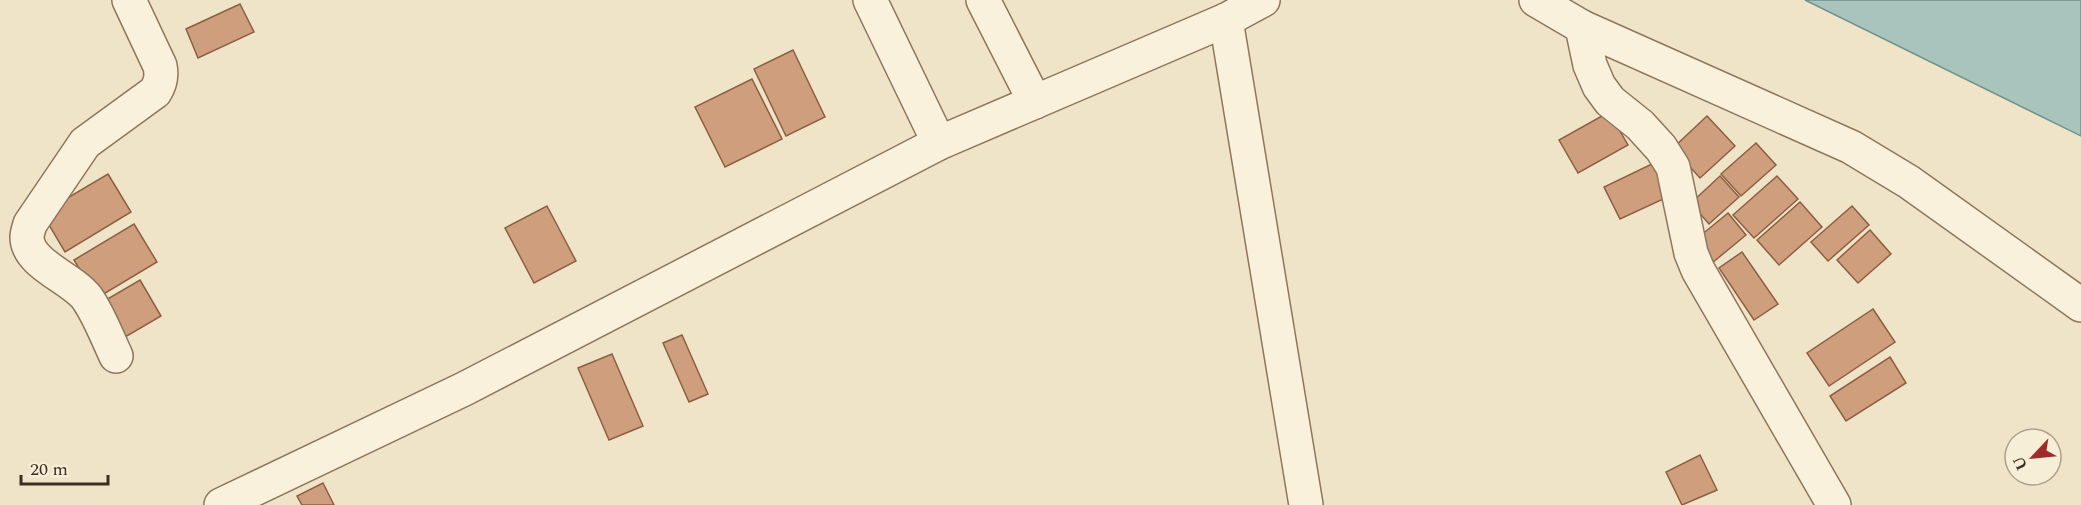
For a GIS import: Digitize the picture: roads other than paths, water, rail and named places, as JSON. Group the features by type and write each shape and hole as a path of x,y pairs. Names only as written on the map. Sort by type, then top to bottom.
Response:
{"street":[{"path":"116,356 88,300 80,290 37,259 30,249 27,237 30,224 85,144 155,92 159,85 162,75 160,66 129,0"},
{"path":"870,0 939,143"},
{"path":"983,0 1035,102"},
{"path":"221,505 464,388 939,143 1226,20 1263,0"},
{"path":"1536,0 1582,27 1851,147 1909,182 2081,305"},
{"path":"1226,20 1306,505"},
{"path":"1582,27 1590,65 1599,86 1610,101 1647,132 1673,167 1691,253 1698,270 1834,505"}],"water":[{"path":"1805,0 2081,0 2081,136"}]}
